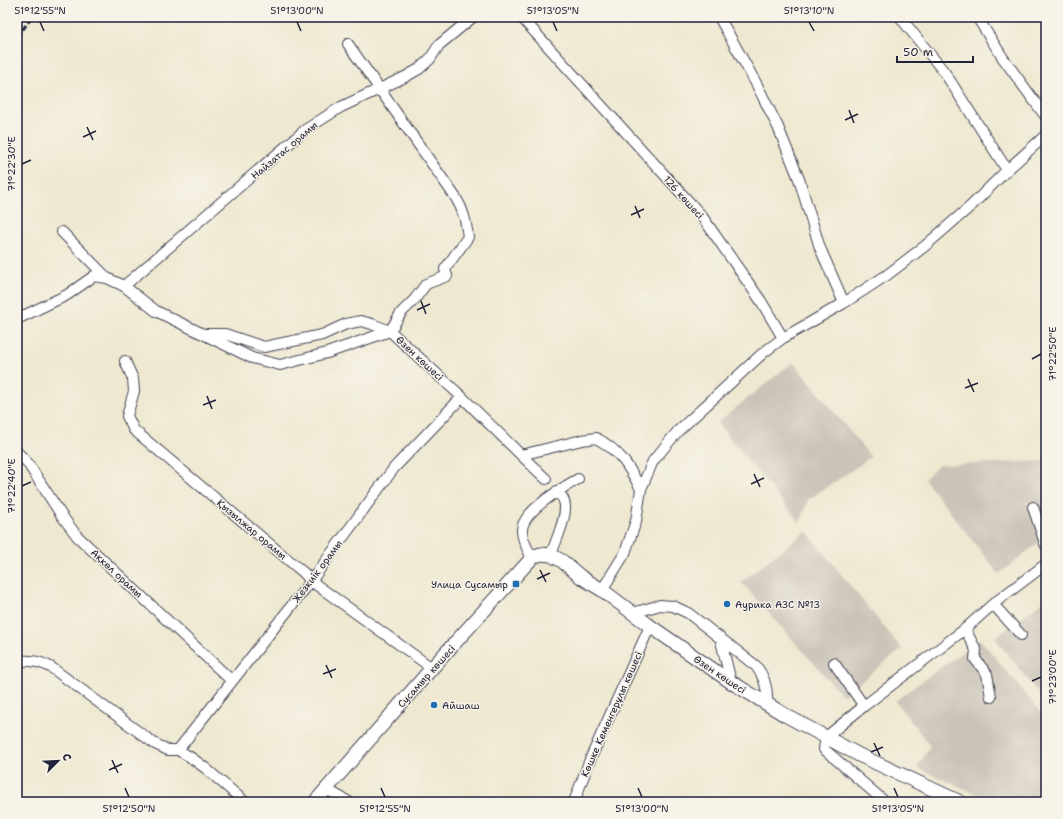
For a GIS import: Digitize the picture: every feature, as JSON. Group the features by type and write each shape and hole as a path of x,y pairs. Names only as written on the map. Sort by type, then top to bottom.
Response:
{"main road":[{"name":"Өзен көшесі","path":"541,556 562,561 581,577 602,590 650,626 731,682 767,704 859,755 960,802"},
{"name":"Сусамыр көшесі","path":"315,802 432,668 541,556"}],"street":[{"name":"Найзатас орамы","path":"124,286 305,130 341,107 419,69 430,59 439,45 473,17"},
{"name":"126 көшесі","path":"521,17 701,214 761,301 782,338"},
{"path":"719,17 758,85 778,127 799,179 820,248 844,303"},
{"path":"900,17 944,73 1007,170"},
{"path":"977,17 1003,58 1046,117"},
{"path":"17,319 67,296 94,276 106,278 124,286 156,311 252,358 280,365 327,353 390,331 401,313 415,299 426,284 447,276 445,269 468,237 466,221 462,208 348,44"},
{"path":"602,590 625,554 636,521 641,489 653,461 678,431 763,353 782,338 844,303 887,275 925,246 972,205 1007,170 1046,135"},
{"path":"62,232 106,278"},
{"name":"Өзен көшесі","path":"202,334 226,334 264,347 322,335 346,324 361,321 390,331 462,397 546,479"},
{"name":"Қызылжар орамы","path":"125,361 133,379 134,391 127,416 134,430 304,573 311,581 432,668"},
{"name":"Жезкиік орамы","path":"178,750 311,581 394,468 462,397"},
{"path":"521,454 596,438 617,451 628,466 641,489"},
{"name":"Ақкөл орамы","path":"17,452 27,462 62,516 77,536 232,681"},
{"path":"557,491 564,500 564,517 541,556 523,538 522,525 526,517 557,491 578,479"},
{"path":"1033,507 1046,546"},
{"path":"884,802 824,749 826,737 965,629 993,604 1046,564"},
{"path":"993,604 1021,635"},
{"path":"633,613 660,605 673,606 688,613 756,666 762,673 768,694 767,704"},
{"name":"Көшке Кеменгерұлы көшесі","path":"574,802 589,762 650,626"},
{"path":"965,629 976,650 975,659 987,674 991,697"},
{"path":"720,637 731,682"},
{"path":"17,661 31,660 43,663 52,668 155,744 168,750 178,750 204,767 245,802"},
{"path":"834,663 864,706"},
{"path":"326,789 349,802"}],"shaded area":[{"path":"793,362 871,457 808,500 800,523 717,423"},
{"path":"1046,461 1046,537 999,574 924,479 939,465"},
{"path":"806,531 902,649 843,696 741,582"},
{"path":"1046,599 1046,703 995,638"},
{"path":"980,639 1046,719 1046,802 995,802 917,768 930,746 895,701"}],"railway":[{"path":"17,37 32,17"}],"place":[{"name":"Улица Сусамыр","path":"516,584"},
{"name":"Аурика АЗС №13","path":"727,604"},
{"name":"Айшаш","path":"434,705"}]}
